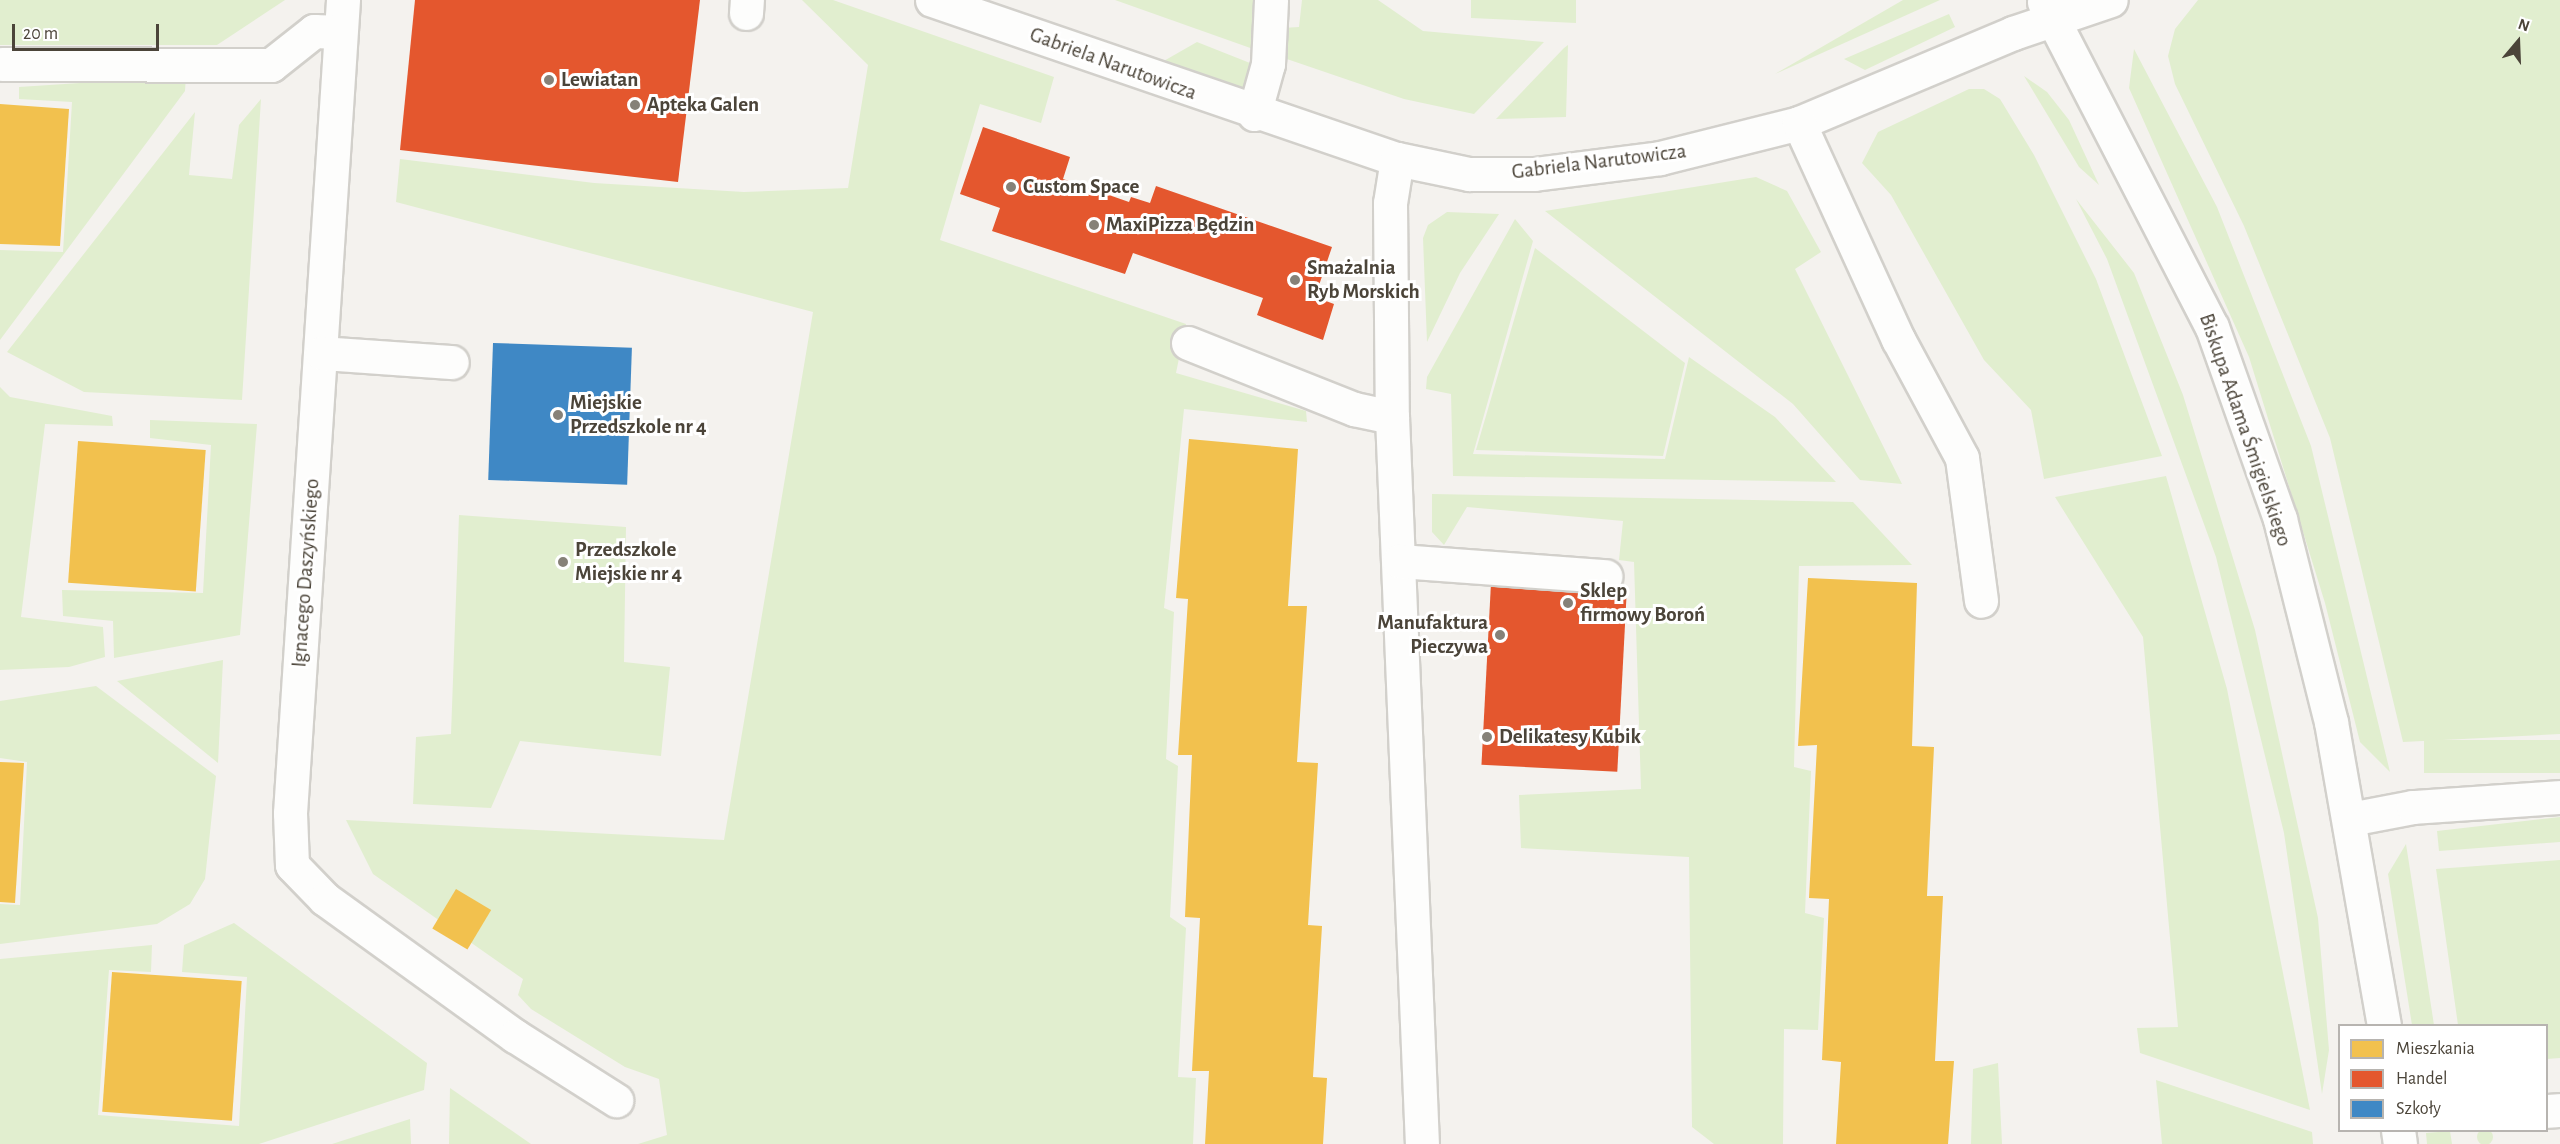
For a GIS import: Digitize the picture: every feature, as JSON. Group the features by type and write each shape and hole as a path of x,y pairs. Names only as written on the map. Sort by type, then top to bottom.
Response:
{"street":[{"name":"Ignacego Daszyńskiego","path":"343,0 290,813 292,866 325,899 515,1036 616,1100"},
{"name":"Gabriela Narutowicza","path":"932,0 1254,114 1397,159 1468,174 1534,174 1660,158 1799,123 2049,10 2111,0"},
{"path":"1254,114 1268,64 1271,0"},
{"name":"Biskupa Adama Śmigielskiego","path":"2049,10 2212,327 2280,519 2350,819 2384,1024"},
{"path":"2,64 271,65 314,31 340,32"},
{"path":"1799,123 1898,339 1962,458 1981,601"},
{"path":"1397,159 1389,203 1392,417 1400,561 1422,1144"},
{"path":"1188,344 1354,409 1392,417"},
{"path":"321,353 452,362"},
{"path":"1400,561 1605,576"},
{"path":"2350,819 2413,807 2560,797"}],"green space":[{"path":"0,0 285,0 217,45 0,45"},
{"path":"802,0 833,0 1054,77 1041,123 980,104 940,240 1186,324 1176,373 1306,411 1307,422 1184,409 1164,608 1174,612 1166,759 1178,766 1170,917 1186,928 1178,1077 1196,1078 1193,1144 638,1144 667,1135 659,1079 625,1067 531,1009 518,995 523,979 373,874 346,820 724,840 813,312 396,202 400,159 594,183 744,192 848,188 868,65"},
{"path":"1115,0 1258,0 1256,50"},
{"path":"1302,0 1378,0 1423,31 1544,42 1474,114 1404,99 1281,57 1282,28 1299,27"},
{"path":"1471,0 1576,0 1576,23 1471,18"},
{"path":"1903,0 1940,0 1775,74"},
{"path":"2198,0 2560,0 2560,734 2403,742 2330,438 2244,226 2175,84 2168,56 2175,29"},
{"path":"1949,14 1955,27 1865,70 1844,59"},
{"path":"1197,42 1255,65 1254,93 1155,66"},
{"path":"1568,45 1566,117 1496,119 1564,48"},
{"path":"2134,49 2217,207 2311,446 2390,772 2360,742 2325,603 2249,357 2129,88"},
{"path":"186,76 185,91 0,340 0,250 63,252 72,102 19,99 19,87"},
{"path":"2024,76 2047,92 2069,120 2099,185 2079,167"},
{"path":"1969,89 1984,89 2000,99 2034,155 2096,279 2162,456 2044,479 2031,410 1984,360 1891,195 1862,163 1878,132"},
{"path":"261,99 242,400 84,392 7,352 195,112 189,175 232,179 239,125"},
{"path":"1756,177 1787,191 1821,252 1795,269 1902,484 1860,480 1793,404 1545,211"},
{"path":"2076,199 2134,273 2183,395 2255,630 2318,918 2329,1050 2322,1094 2284,833 2216,557 2107,259"},
{"path":"1447,212 1499,214 1460,273 1427,342 1423,238 1428,225"},
{"path":"1515,219 1533,241 1473,454 1665,459 1689,357 1775,417 1836,482 1453,476 1451,394 1426,389 1427,377"},
{"path":"1535,248 1685,363 1663,456 1476,450"},
{"path":"0,387 10,397 112,416 113,426 45,424 21,617 103,627 105,657 69,667 0,670"},
{"path":"150,420 257,424 240,635 114,658 113,621 63,616 62,590 203,593 211,445 150,438"},
{"path":"2166,476 2227,689 2310,1110 2140,1053 2137,1028 2178,1027 2143,637 2055,497"},
{"path":"1432,494 1853,502 1912,565 1799,566 1794,767 1811,771 1805,913 1824,918 1818,1030 1784,1029 1783,1144 1714,1144 1692,1127 1689,857 1521,848 1519,795 1641,789 1634,562 1619,560 1623,521 1467,507 1444,545 1432,532"},
{"path":"459,515 626,527 624,662 670,667 661,756 520,741 491,808 413,804 416,737 451,734"},
{"path":"223,660 218,763 117,681"},
{"path":"96,686 216,776 205,879 190,904 157,924 0,944 0,904 20,905 27,762 0,758 0,701"},
{"path":"2424,740 2560,740 2560,773 2424,773"},
{"path":"2560,817 2560,842 2439,851 2437,831"},
{"path":"2406,844 2434,1024 2412,1024 2388,874"},
{"path":"2560,860 2560,1058 2548,1059 2548,1024 2458,1024 2436,869"},
{"path":"234,923 427,1063 424,1090 259,1144 0,1144 0,959 152,945 151,972 109,970 98,1115 239,1126 247,977 182,972 184,945"},
{"path":"1998,1063 2002,1144 1971,1144 1973,1069"},
{"path":"2156,1080 2312,1132 2313,1144 2162,1144"},
{"path":"450,1088 531,1144 449,1144"},
{"path":"410,1119 411,1144 332,1144"},
{"path":"2450,1132 2452,1144 2427,1144 2426,1133"},
{"path":"2478,1132 2492,1132 2493,1140 2488,1145 2482,1145 2477,1140"}],"building: Mieszkania":[{"path":"0,104 69,109 60,246 0,244"},
{"path":"1189,439 1298,449 1288,606 1307,606 1297,762 1318,763 1308,925 1322,926 1313,1077 1327,1078 1323,1144 1205,1144 1209,1071 1192,1071 1200,918 1185,917 1192,755 1178,755 1188,599 1176,598"},
{"path":"78,441 206,450 196,592 68,583"},
{"path":"1808,578 1917,583 1912,746 1934,747 1927,896 1943,896 1935,1061 1954,1061 1948,1144 1836,1144 1841,1062 1822,1060 1829,899 1809,898 1817,745 1798,746"},
{"path":"0,762 24,763 15,903 0,902"},
{"path":"456,889 491,910 467,950 432,928"},
{"path":"112,972 242,981 232,1121 102,1112"}],"building: Handel":[{"name":"Lewiatan","path":"415,0 700,0 678,182 400,150"},
{"path":"983,127 1070,157 1063,179 1129,202 1131,197 1150,203 1156,186 1332,247 1315,297 1334,304 1323,340 1257,315 1263,298 1133,253 1125,274 992,231 1000,208 960,194"},
{"path":"1491,583 1627,590 1617,772 1481,765"}],"building: Szkoły":[{"name":"Miejskie Przedszkole nr 4","path":"493,343 632,348 627,485 488,480"}],"place":[{"name":"Lewiatan","path":"549,80"},
{"name":"Apteka Galen","path":"635,105"},
{"name":"Custom Space","path":"1011,187"},
{"name":"MaxiPizza Będzin","path":"1094,225"},
{"name":"Smażalnia Ryb Morskich","path":"1295,280"},
{"name":"Miejskie Przedszkole nr 4","path":"558,415"},
{"name":"Przedszkole Miejskie nr 4","path":"563,562"},
{"name":"Sklep firmowy Boroń","path":"1568,603"},
{"name":"Manufaktura Pieczywa","path":"1500,635"},
{"name":"Delikatesy Kubik","path":"1487,737"}]}
